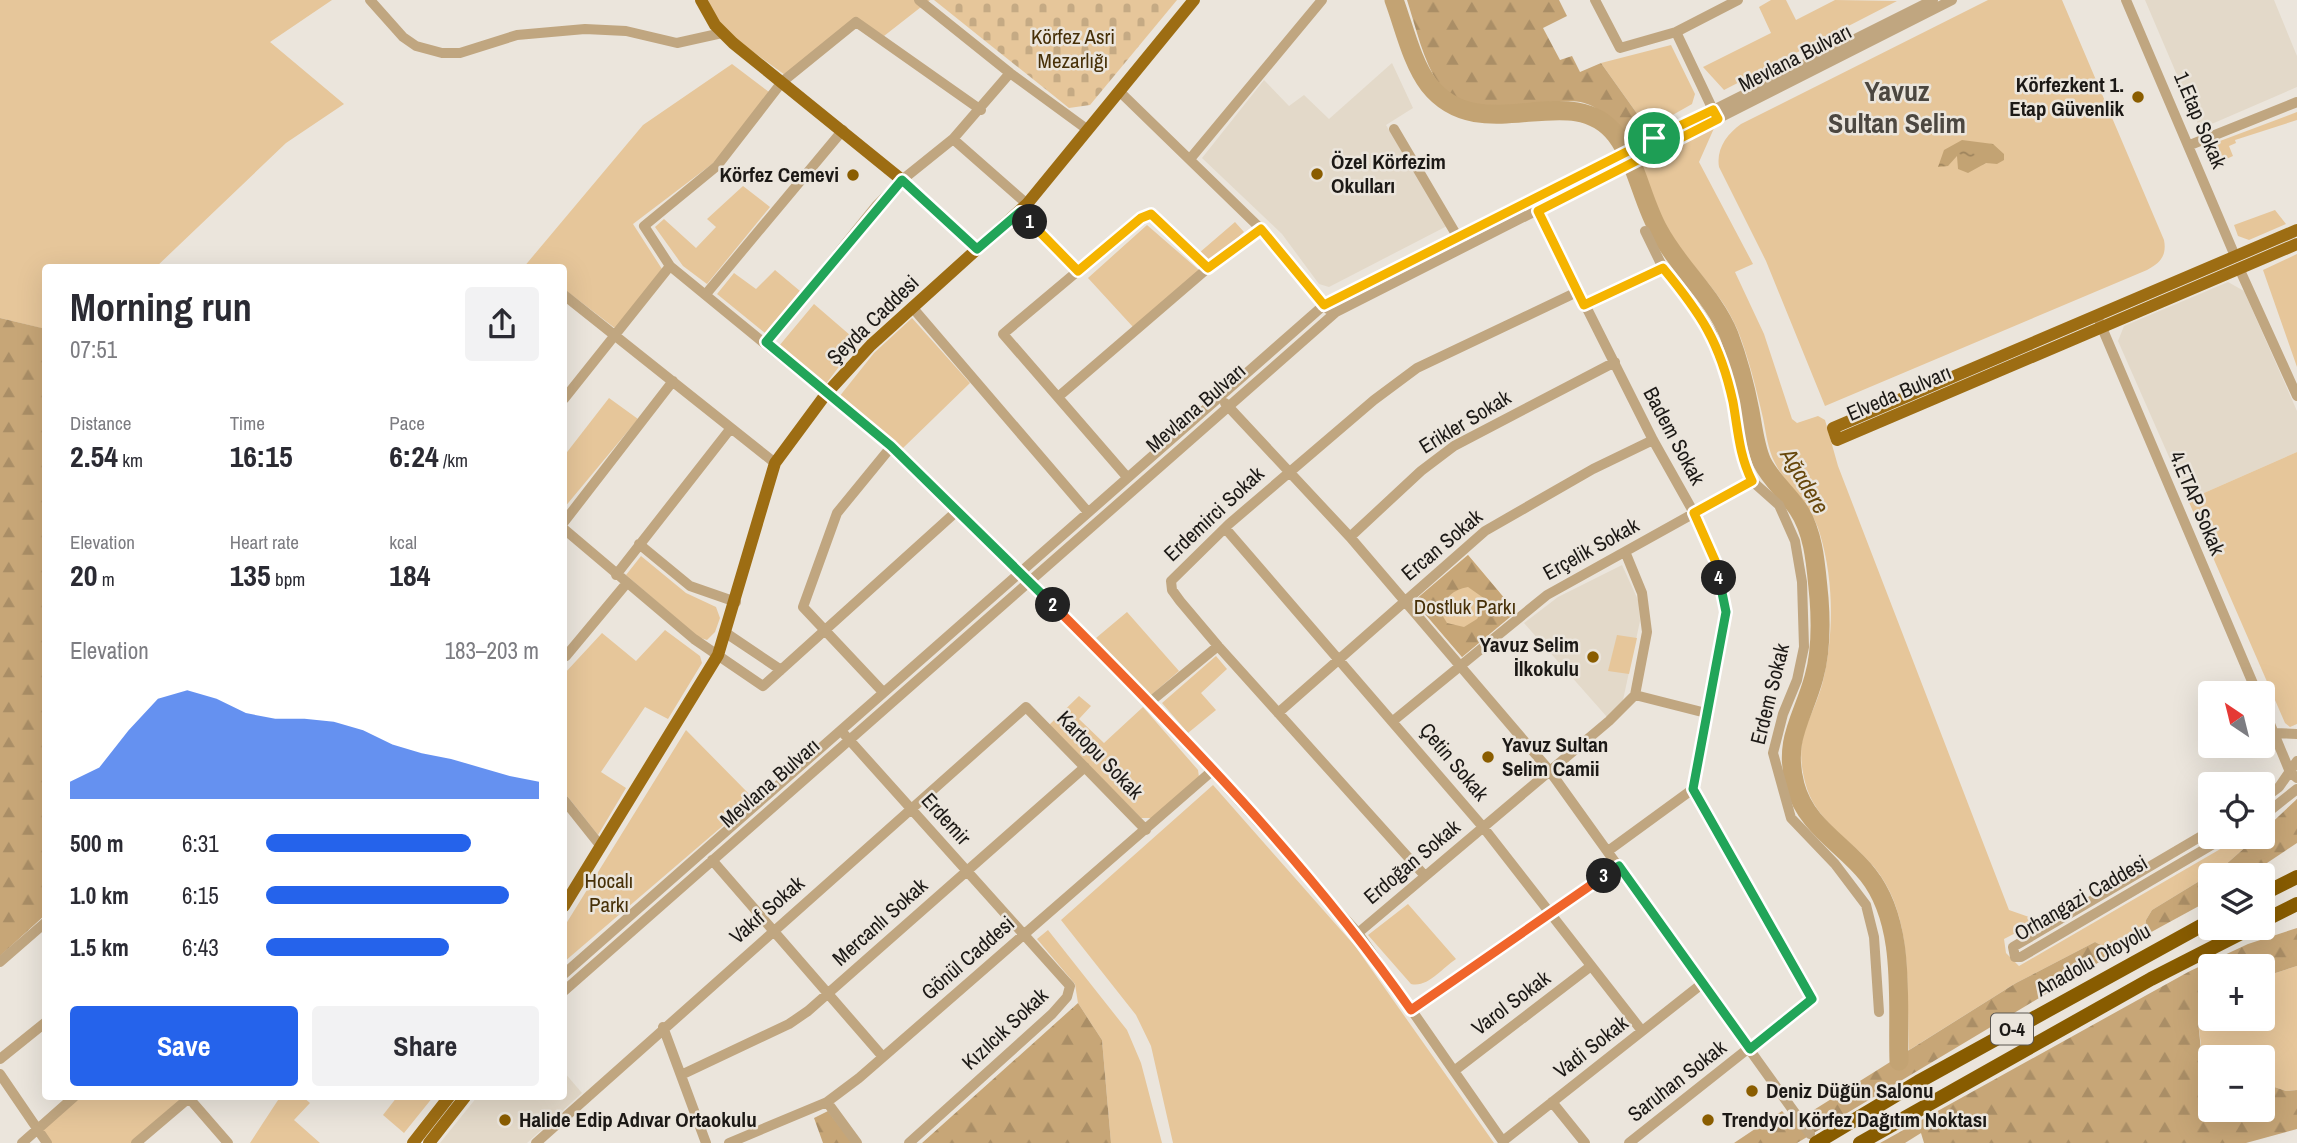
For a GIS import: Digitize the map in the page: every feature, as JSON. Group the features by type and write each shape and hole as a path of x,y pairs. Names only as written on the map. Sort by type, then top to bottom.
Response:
{"highway":[{"path":"2275,888 2297,877"},
{"path":"2275,915 2297,904"},
{"name":"Anadolu Otoyolu","path":"1813,1139 2198,928"},
{"name":"O-4","path":"1860,1143 2151,979 2227,940"}],"main road":[{"path":"701,0 722,33 843,130 977,249"},
{"name":"Şeyda Caddesi","path":"567,901 599,844 719,655 775,463 825,394 912,307 1024,208 1194,0"},
{"name":"Elveda Bulvarı","path":"2099,321 1838,440 1833,428 2099,321 2237,262 2297,230"},
{"name":"Elveda Bulvarı","path":"2237,262 2297,243"},
{"path":"412,1143 447,1100"},
{"path":"429,1143 463,1100"}],"street":[{"path":"370,0 403,37 416,47 442,53 460,53 517,35 585,29 626,31 677,43 722,33"},
{"path":"919,0 1010,73 1088,130"},
{"path":"1190,159 1322,0"},
{"path":"1595,0 1620,48 1676,32 1738,0"},
{"path":"1904,0 1911,16"},
{"name":"Mevlana Bulvarı","path":"1911,16 1933,0"},
{"name":"Mevlana Bulvarı","path":"567,971 1018,571 1324,305 1654,138 1715,114 1911,16 1952,0"},
{"name":"1.Etap Sokak","path":"2126,0 2297,396"},
{"path":"981,110 856,22 782,82 717,166 644,226 670,266 891,446 1150,702 1357,933 1504,1142"},
{"path":"1676,32 1715,114"},
{"path":"766,342 902,180 953,139 981,110 1010,73"},
{"path":"1119,91 1261,229 1333,315"},
{"path":"2190,145 2297,102"},
{"name":"Mevlana Bulvarı","path":"567,988 1028,580 1333,315 1659,149 1715,114"},
{"path":"1394,129 1464,248"},
{"path":"706,294 843,130"},
{"path":"953,139 1024,208 1078,271"},
{"name":"Badem Sokak","path":"1538,211 1653,440 1694,513 1717,565 1726,612 1693,789"},
{"path":"1127,477 1003,334 1141,218 1151,214 1208,268"},
{"path":"1058,397 1208,268 1261,229"},
{"name":"Erdem Sokak","path":"1645,231 1663,268 1697,309 1712,333 1730,391 1741,455 1752,481 1779,505 1795,541 1802,582 1804,647 1797,680 1783,714 1773,753 1779,785 1791,818 1835,864 1866,905 1874,937 1879,1012"},
{"path":"567,395 670,266"},
{"path":"1584,305 1663,268"},
{"name":"Erdemirci Sokak","path":"1425,876 1218,646 1172,590 1171,581 1225,528 1289,472 1417,368 1577,292"},
{"path":"567,297 775,463"},
{"path":"912,307 1087,511"},
{"name":"4.ETAP Sokak","path":"2099,321 2252,681"},
{"name":"Erikler Sokak","path":"1350,537 1421,471 1454,446 1615,362"},
{"path":"567,518 673,381"},
{"path":"1219,397 1350,537 1549,770 1813,1139"},
{"path":"616,575 731,428"},
{"name":"Ercan Sokak","path":"1278,713 1485,531 1560,487 1653,440"},
{"path":"883,692 803,607 832,522 891,446"},
{"name":"Erçelik Sokak","path":"1393,721 1547,595 1626,554 1752,481"},
{"path":"567,532 625,584 763,686 957,512"},
{"name":"Çetin Sokak","path":"1225,528 1483,827 1642,1031"},
{"path":"639,544 690,586 736,603"},
{"path":"1626,554 1642,593 1647,618 1635,695 1706,713"},
{"path":"567,652 625,584"},
{"path":"726,633 781,670"},
{"path":"1150,702 1218,646"},
{"name":"Erdoğan Sokak","path":"1357,933 1619,712 1635,695"},
{"name":"Kartopu Sokak","path":"1026,707 1146,830"},
{"name":"Vakıf Sokak","path":"536,1143 663,1027 1026,707"},
{"name":"Erdemir","path":"839,729 1024,934"},
{"path":"2275,733 2297,734"},
{"path":"2275,735 2294,775"},
{"path":"2275,790 2294,775 2297,761"},
{"name":"Mercanlı Sokak","path":"681,1075 789,1024 828,994 1085,767"},
{"name":"Gönül Caddesi","path":"729,1143 827,1102 883,1057 1212,771"},
{"path":"1608,851 1693,789 1812,999 1750,1049"},
{"path":"2275,806 2297,789"},
{"path":"567,804 599,844"},
{"name":"Orhangazi Caddesi","path":"2198,838 2013,947 2015,957 2021,957 2205,849"},
{"path":"712,859 883,1057"},
{"path":"1411,1010 1619,866"},
{"path":"0,962 42,929"},
{"name":"Kızılcık Sokak","path":"909,1143 1052,1014 1067,997 1068,981 1024,934"},
{"name":"Varol Sokak","path":"1454,1070 1591,965"},
{"name":"Vadi Sokak","path":"1504,1142 1703,984"},
{"path":"0,1059 42,1025"},
{"path":"663,1027 706,1143"},
{"name":"Saruhan Sokak","path":"1629,1143 1750,1049"},
{"path":"0,1074 47,1143"},
{"path":"22,1143 70,1100"},
{"path":"136,1143 187,1100"},
{"path":"191,1100 228,1143"},
{"path":"827,1102 858,1143"},
{"path":"1552,1102 1585,1143"}],"shaded area":[{"path":"2145,0 2274,0 2297,56 2297,87 2200,129"},
{"name":"Özel Körfezim Okulları","path":"1392,63 1413,108 1386,125 1447,226 1329,287 1319,284 1282,234 1202,158 1264,80 1289,106 1304,95 1329,119"},
{"path":"2228,282 2244,291 2297,411 2297,452 2188,500 2118,341 2124,326"},
{"name":"Yavuz Selim İlkokulu","path":"1622,565 1639,602 1640,621 1623,700 1607,717 1524,623 1558,597"},
{"name":"Halide Edip Adıvar Ortaokulu","path":"567,1076 582,1093 527,1143 440,1143 475,1100 567,1100"}],"green space":[{"path":"0,0 332,0 270,42 344,104 286,143 159,264 42,264 42,328 0,318"},
{"path":"708,0 930,0 884,36 857,19 785,75 718,26"},
{"name":"Körfez Asri Mezarlığı","path":"934,0 1177,0 1090,105 1069,108"},
{"path":"1407,0 1559,0 1567,16 1543,28 1560,60 1572,56 1580,72 1601,63 1648,129 1627,139 1597,109 1576,102 1557,101 1492,107 1471,105 1453,99 1439,85 1429,65"},
{"path":"1771,0 1786,0 1796,20 1835,0 1897,1 1724,90 1703,67 1771,33 1759,7"},
{"path":"1988,0 2062,0 2164,240 2163,255 2159,262 2147,270 1825,406 1766,261 1719,167 1721,148 1731,132 1741,124"},
{"path":"1671,45 1695,94 1692,104 1648,129 1601,63"},
{"path":"732,64 769,92 716,161 633,224 662,269 616,329 567,291 567,264 526,264 643,125"},
{"path":"2297,112 2297,120 2235,140 2236,143 2229,146 2233,156 2224,160 2221,155 2207,161 2212,144"},
{"path":"1715,126 1699,162 1753,264 1735,272 1764,334 1792,419 1797,423 1818,416 1825,420 1838,466 2009,910 2029,917 2035,923 2004,939 2006,953 2019,966 2220,849 2243,849 2227,863 2198,863 2198,882 2152,910 2146,920 2144,936 2106,958 2105,947 2095,942 2016,983 1909,1050 1906,954 1896,908 1887,886 1874,867 1834,829 1817,808 1805,782 1802,766 1801,752 1805,729 1823,681 1831,626 1828,570 1820,534 1811,514 1773,458 1749,363 1738,331 1714,290 1661,221 1642,163"},
{"path":"743,186 770,207 707,284 683,266 655,227 664,219 696,248 716,227 707,219"},
{"path":"2275,210 2286,224 2249,240 2238,236 2234,225"},
{"path":"1235,222 1244,232 1210,263 1199,253"},
{"path":"1147,225 1200,271 1133,327 1088,278"},
{"path":"2297,254 2297,367 2263,270"},
{"path":"775,270 800,291 765,333 717,294 734,273 756,289"},
{"path":"814,304 858,342 825,385 779,346"},
{"path":"0,318 42,328 42,918 0,956"},
{"path":"912,318 970,383 902,449 839,397 874,353"},
{"path":"609,398 638,419 567,504 567,452"},
{"path":"2297,452 2297,724 2290,727 2285,723 2275,700 2275,681 2267,681 2188,500"},
{"name":"Dostluk Parkı","path":"1468,555 1516,612 1462,657 1414,601"},
{"name":"Dostluk Parkı","path":"1468,555 1516,612 1462,657 1414,601","holes":["1468,587 1485,599 1485,605 1477,619 1464,627 1447,623 1441,613 1447,599 1463,588"]},
{"path":"641,556 686,593 716,607 720,618 715,632 707,640 698,637 626,575"},
{"path":"1127,612 1179,671 1150,696 1096,638"},
{"path":"665,630 700,656 702,663 668,719 645,707 601,772 626,788 598,835 567,796 567,671 602,633 636,661"},
{"path":"1617,635 1637,638 1629,674 1608,671"},
{"path":"1216,656 1227,669 1201,693 1216,710 1188,733 1162,703"},
{"path":"1079,696 1091,706 1079,719 1104,743 1143,707 1198,770 1199,777 1153,818 1141,818 1049,725"},
{"name":"Hocalı Parkı","path":"686,730 754,799 567,959 567,922"},
{"path":"1213,785 1355,946 1494,1143 1173,1143 1151,1046 1136,1015 1061,920"},
{"path":"2297,799 2297,843 2267,863 2227,863 2243,849 2275,849 2275,820"},
{"path":"2198,882 2198,907 2144,936 2146,920 2152,910"},
{"path":"1408,904 1456,959 1429,980 1417,984 1411,984 1368,935"},
{"path":"2297,928 2297,966 2275,973 2275,954 2227,954 2260,940 2275,940 2275,935"},
{"path":"1048,930 1127,1030 1141,1063 1162,1143 1111,1143 1102,1040 1078,1003 1075,984 1037,939"},
{"path":"2095,942 2105,947 2106,958 1797,1143 1734,1143 1782,1111 1793,1123 2016,983"},
{"path":"2297,966 2297,1090 2286,1091 2275,1087 2275,1045 2201,1045 2199,1031 2275,1031 2275,973"},
{"path":"2198,967 2200,1045 2198,1045 2198,1122 2275,1122 2275,1087 2286,1091 2297,1090 2297,1129 2246,1143 1924,1143 1921,1133 1905,1143 1880,1143"},
{"path":"1078,1003 1102,1040 1111,1143 922,1143"},
{"path":"70,1100 185,1100 136,1143 47,1143 37,1128"},
{"path":"278,1100 306,1100 310,1103 294,1120 320,1143 250,1143"},
{"path":"395,1100 431,1100 404,1133 383,1115"},
{"path":"828,1111 852,1143 823,1143 814,1118"}],"water":[{"path":"1962,140 1993,144 2004,154 2004,160 1997,164 1986,163 1968,173 1958,169 1957,156 1948,166 1938,167 1944,150"}],"waterway":[{"name":"Ağadere","path":"1394,0 1413,56 1423,76 1450,104 1474,112 1499,114 1575,112 1597,119 1616,135 1629,158 1659,231 1714,308 1729,335 1741,372 1762,462 1804,519 1814,552 1820,608 1819,648 1810,692 1793,741 1791,754 1795,785 1800,800 1817,824 1868,875 1889,917 1899,990 1899,1061"}],"place":[{"name":"Körfezkent 1. Etap Güvenlik","path":"2138,97"},
{"name":"Özel Körfezim Okulları","path":"1317,174"},
{"name":"Körfez Cemevi","path":"853,175"},
{"name":"Yavuz Selim İlkokulu","path":"1593,657"},
{"name":"Yavuz Sultan Selim Camii","path":"1488,757"},
{"name":"Deniz Düğün Salonu","path":"1752,1091"},
{"name":"Halide Edip Adıvar Ortaokulu","path":"505,1120"},
{"name":"Trendyol Körfez Dağıtım Noktası","path":"1708,1120"}],"district":[{"name":"Yavuz Sultan Selim","path":"1897,107"}],"route":[{"path":"1713,110 1718,119 1538,211 1584,305 1663,268 1697,309 1712,333 1730,391 1741,455 1752,481 1694,513 1717,565 1726,612 1693,789 1812,999 1750,1049 1619,866 1411,1010 1357,933 1150,702 891,446 825,394 766,342 877,205 902,180 977,249 1020,212 1078,271 1141,218 1151,214 1208,268 1261,229 1324,305 1347,291 1654,138 1713,110"}]}
